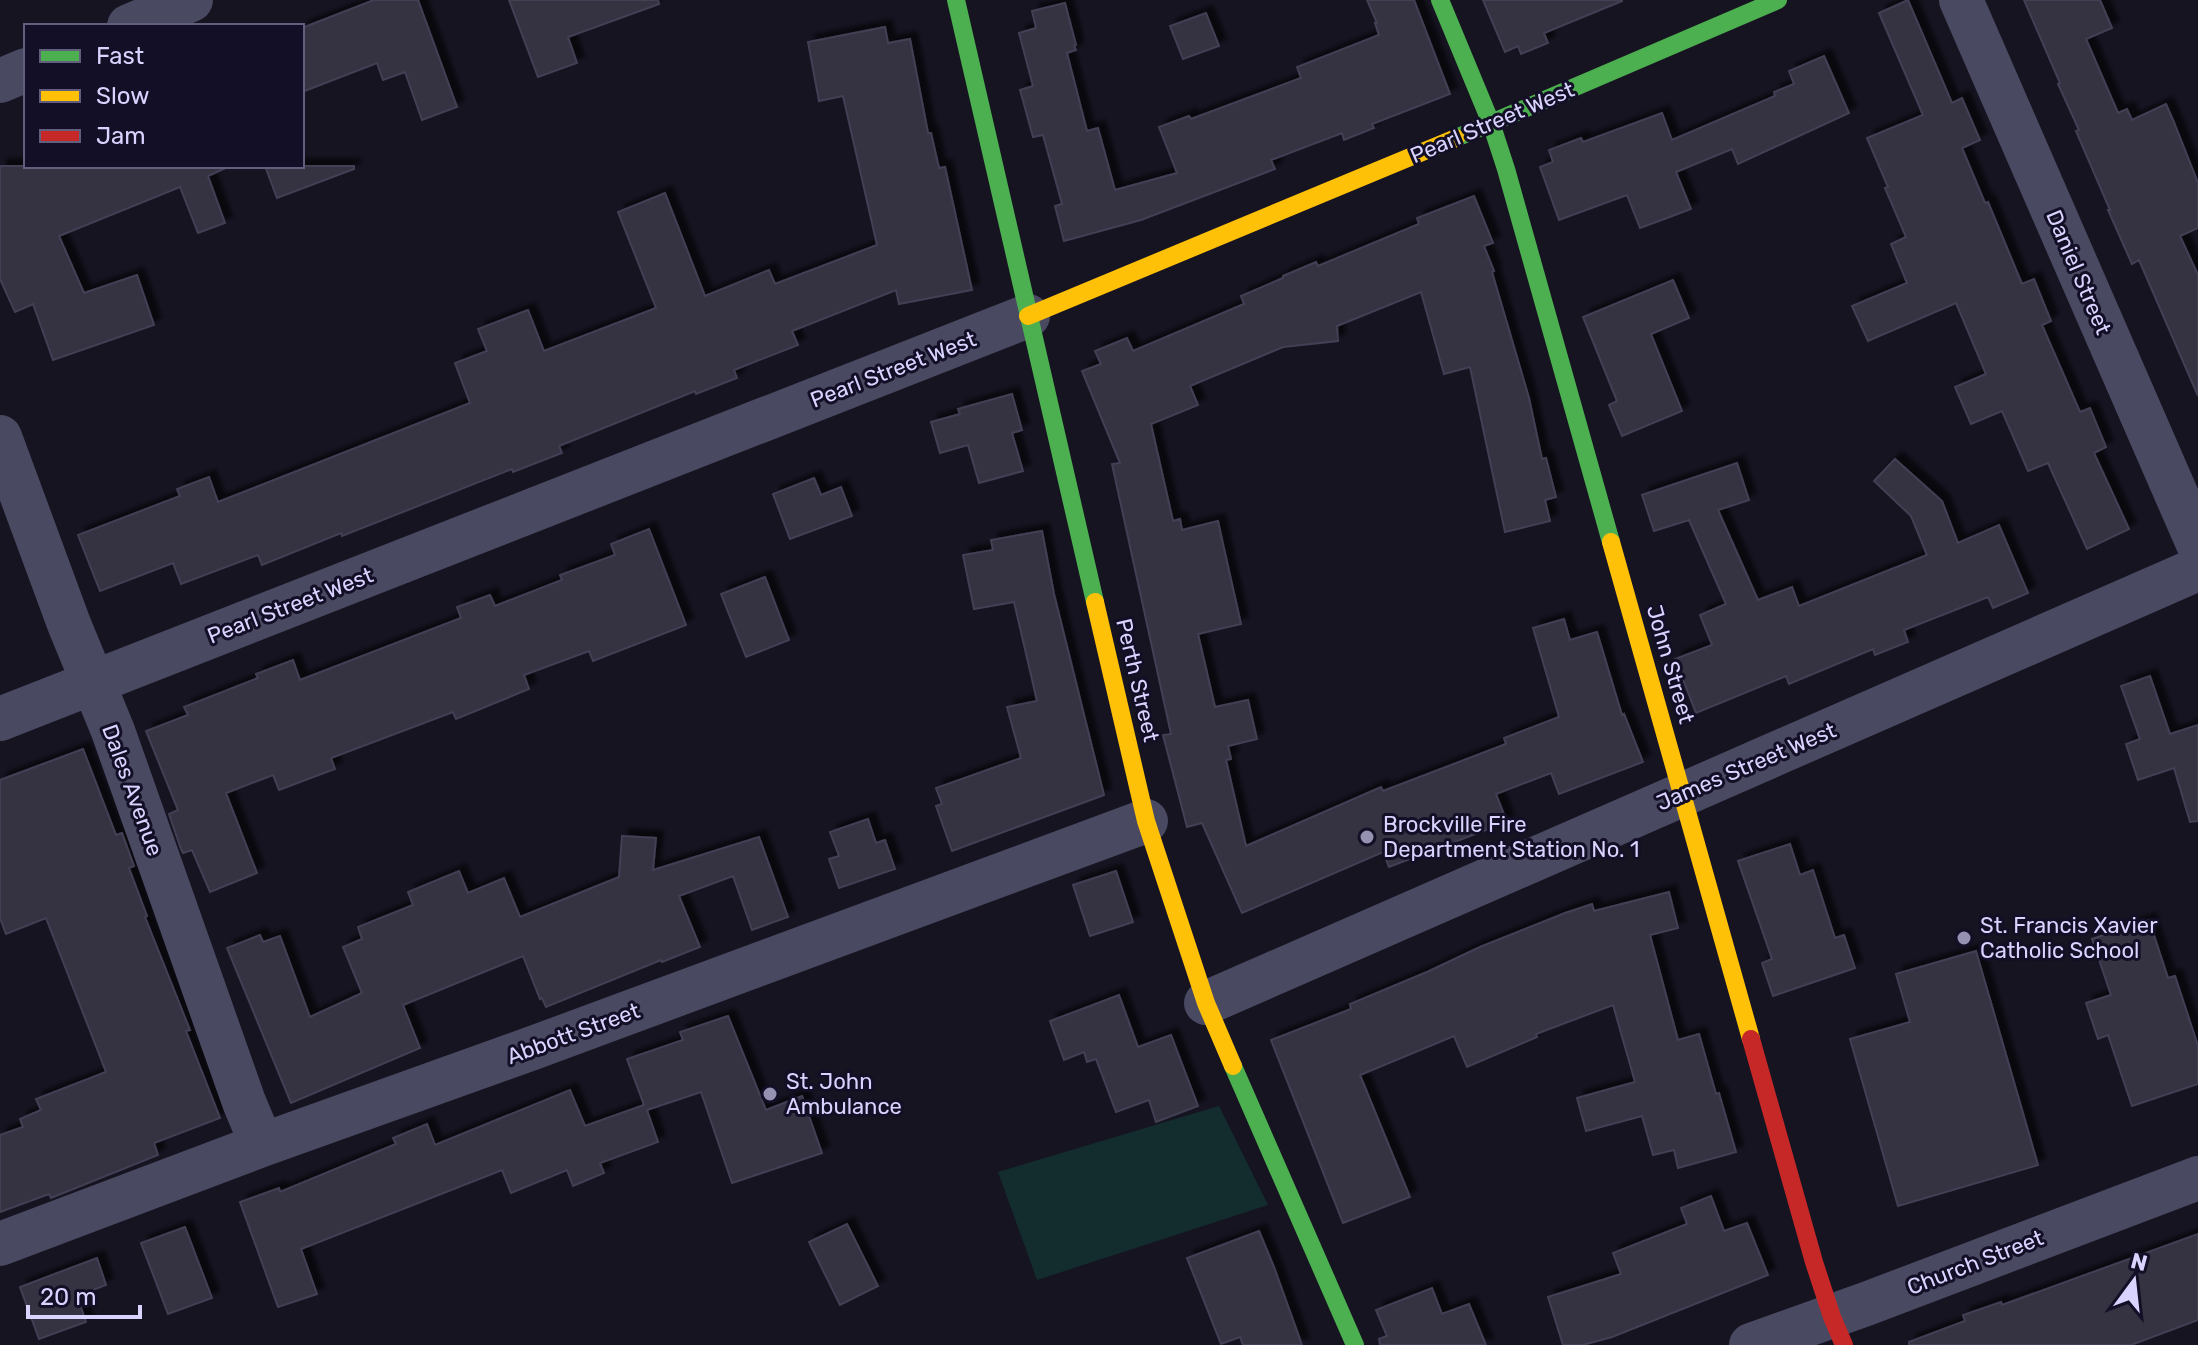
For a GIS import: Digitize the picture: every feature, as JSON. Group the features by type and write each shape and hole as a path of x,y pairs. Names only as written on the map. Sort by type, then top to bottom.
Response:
{"street":[{"path":"134,24 191,0"},
{"name":"Perth Street","path":"956,0 1146,821 1206,1003 1355,1345"},
{"name":"John Street","path":"1440,0 1491,123 1814,1262 1838,1331"},
{"name":"Pearl Street West","path":"0,719 1028,316 1778,0"},
{"name":"Daniel Street","path":"1961,0 2198,544"},
{"path":"0,81 24,71"},
{"name":"Dales Avenue","path":"0,437 69,624 94,682 262,1145"},
{"name":"James Street West","path":"1206,1003 2198,569"},
{"name":"Abbott Street","path":"0,1244 1146,821"},
{"name":"Church Street","path":"1751,1345 1838,1331 2198,1178"}],"green space":[{"path":"1219,1106 1268,1205 1037,1280 998,1172"}],"building":[{"path":"374,0 418,0 457,107 422,120 405,72 383,80 377,63 304,91 304,27"},
{"path":"509,0 658,0 659,4 568,37 577,63 538,77"},
{"path":"1367,0 1414,0 1450,94 1372,124 1374,128 1344,140 1342,133 1271,160 1275,169 1141,220 1064,241 1055,206 1062,204 1043,135 1033,137 1020,90 1033,86 1019,33 1036,28 1032,11 1065,3 1076,45 1076,50 1067,53 1087,131 1098,128 1115,190 1177,173 1159,127 1189,116 1191,119 1301,78 1297,67 1379,35"},
{"path":"1483,0 1622,1 1544,33 1548,43 1521,54 1518,46 1505,52"},
{"path":"1908,0 1952,103 1962,98 1980,140 1962,148 1985,203 1988,202 2022,284 2034,279 2051,321 2042,325 2080,412 2090,408 2106,447 2094,453 2129,529 2087,549 2048,463 2028,471 2002,411 1971,424 1955,387 1986,374 1956,303 1868,341 1852,306 1907,283 1891,244 1906,237 1867,138 1923,115 1879,13"},
{"path":"2024,0 2100,0 2112,28 2086,39 2118,113 2127,109 2132,120 2166,104 2198,183 2198,228 2180,236 2198,275 2198,396 2139,260 2132,264 2108,210 2076,131 2079,130"},
{"path":"1206,13 1219,46 1183,59 1170,26"},
{"path":"885,27 888,43 910,39 928,133 931,133 939,168 945,167 972,290 899,304 896,290 792,331 798,345 734,370 737,378 696,394 695,391 559,446 562,453 513,472 512,469 262,565 258,555 181,584 173,563 100,591 78,535 180,496 177,489 209,477 218,502 470,403 455,363 487,351 478,329 528,310 544,351 656,308 618,212 665,193 705,296 769,270 775,284 877,245 843,96 819,101 808,42"},
{"path":"1824,56 1849,113 1738,164 1732,149 1676,172 1691,209 1640,228 1627,195 1559,220 1540,167 1553,162 1549,150 1581,138 1583,142 1662,113 1672,140 1775,96 1774,92 1794,84 1789,71"},
{"path":"0,166 226,168 208,176 225,223 198,233 180,187 59,236 84,293 137,275 154,325 53,360 33,304 15,312 0,279"},
{"path":"354,166 354,169 277,198 266,168"},
{"path":"1474,196 1493,243 1484,246 1494,271 1529,398 1542,459 1546,458 1556,497 1545,500 1550,521 1505,532 1470,367 1444,374 1421,292 1337,326 1338,341 1283,347 1190,386 1198,405 1151,424 1173,521 1180,519 1182,530 1218,521 1241,624 1198,634 1215,707 1248,700 1257,739 1228,746 1231,759 1226,760 1246,846 1381,787 1383,791 1506,744 1504,738 1559,717 1533,628 1564,619 1570,640 1597,632 1622,715 1643,762 1559,794 1551,773 1496,794 1507,822 1389,867 1383,852 1242,913 1202,823 1187,827 1163,735 1171,734 1112,464 1120,463 1082,371 1101,364 1095,351 1127,338 1133,351 1244,304 1241,296 1283,276 1316,262 1318,266 1419,224 1417,218"},
{"path":"1673,280 1689,318 1651,334 1682,411 1622,436 1609,405 1617,401 1583,317"},
{"path":"1012,394 1022,430 1012,433 1023,471 979,483 968,445 940,453 931,422 960,414 958,409"},
{"path":"1895,459 1942,501 1958,543 1999,525 2028,593 1993,608 1988,597 1904,630 1908,642 1875,655 1873,649 1789,684 1786,676 1696,713 1675,659 1712,645 1700,615 1726,604 1689,520 1654,531 1642,495 1737,463 1749,500 1718,510 1758,600 1792,587 1799,606 1927,555 1911,516 1874,481"},
{"path":"814,478 821,495 841,487 852,516 790,539 773,494"},
{"path":"649,529 686,625 593,661 589,651 524,675 529,689 456,719 453,712 331,758 335,769 279,790 273,775 226,793 257,873 210,892 192,850 183,853 181,849 169,814 178,810 146,731 188,715 184,707 258,678 256,674 293,660 300,680 461,618 457,607 490,595 495,606 562,580 560,575 615,555 611,544"},
{"path":"1042,531 1054,594 1104,795 952,851 936,806 942,804 936,788 1021,758 1007,707 1037,701 1014,602 974,609 963,555 993,550 991,540"},
{"path":"765,577 789,640 746,657 721,594"},
{"path":"2150,676 2170,734 2198,725 2198,821 2190,822 2174,768 2138,780 2126,744 2140,739 2121,686"},
{"path":"83,749 116,835 122,833 134,866 129,868 145,917 190,1030 186,1031 220,1118 154,1143 158,1155 51,1198 49,1194 0,1212 0,1135 23,1127 20,1119 41,1110 36,1099 106,1072 46,918 6,934 0,918 0,780"},
{"path":"868,819 876,843 885,840 895,869 839,888 829,859 839,856 830,832"},
{"path":"622,836 656,838 653,870 759,837 788,917 752,930 733,876 679,896 700,947 546,1007 523,956 403,1005 420,1048 291,1103 227,948 260,935 263,942 280,936 310,1017 362,993 343,947 362,939 358,927 413,905 408,892 459,871 468,893 504,878 520,917 619,877"},
{"path":"1790,844 1800,875 1813,870 1835,938 1844,935 1855,968 1773,996 1762,963 1772,959 1738,861"},
{"path":"1116,871 1133,922 1090,936 1073,885"},
{"path":"1669,892 1678,928 1650,935 1678,1040 1699,1034 1736,1152 1678,1168 1674,1150 1653,1155 1642,1116 1586,1131 1577,1098 1635,1082 1613,1005 1536,1034 1537,1037 1467,1067 1454,1036 1360,1075 1410,1197 1343,1223 1271,1040 1351,1009 1350,1004 1565,913 1592,904 1594,911"},
{"path":"2149,920 2168,978 2175,976 2198,1046 2198,1084 2132,1106 2108,1035 2098,1039 2086,1003 2111,995 2092,939"},
{"path":"1976,951 2038,1165 1898,1206 1850,1039 1910,1022 1896,974"},
{"path":"1119,995 1138,1047 1171,1035 1198,1106 1156,1122 1149,1100 1116,1112 1096,1059 1087,1062 1084,1052 1064,1060 1050,1021"},
{"path":"728,1016 766,1110 802,1096 822,1153 732,1183 701,1092 647,1110 658,1142 600,1163 604,1173 573,1186 567,1170 511,1193 502,1170 301,1249 317,1294 278,1307 240,1202 279,1188 280,1192 396,1144 393,1138 427,1124 435,1145 570,1090 585,1126 644,1105 627,1059 683,1040 680,1032"},
{"path":"1711,1196 1724,1231 1747,1223 1768,1275 1612,1337 1583,1345 1563,1345 1548,1297 1621,1274 1613,1253 1687,1224 1681,1208"},
{"path":"847,1224 878,1286 840,1305 809,1242"},
{"path":"185,1227 212,1298 168,1314 141,1243"},
{"path":"1259,1231 1302,1345 1243,1345 1240,1337 1221,1344 1187,1258"},
{"path":"2198,1234 2198,1320 2131,1345 1909,1345 1909,1342 1965,1321 1963,1315 2001,1302 2002,1305"},
{"path":"97,1258 106,1285 77,1296 86,1322 39,1339 20,1287"},
{"path":"1432,1288 1442,1314 1469,1304 1486,1345 1380,1345 1379,1339 1387,1336 1376,1310"}],"traffic: fast":[{"path":"956,0 1095,602"},
{"path":"1440,0 1491,123 1506,169 1611,542"},
{"path":"1456,138 1778,0"},
{"path":"1233,1066 1355,1345"}],"traffic: slow":[{"path":"1028,316 1456,138"},
{"path":"1611,542 1751,1039"},
{"path":"1095,602 1146,821 1206,1003 1233,1066"}],"traffic: jam":[{"path":"1751,1039 1814,1262 1844,1345"}],"place":[{"name":"Brockville Fire Department Station No. 1","path":"1367,837"},
{"name":"St. Francis Xavier Catholic School","path":"1964,938"},
{"name":"St. John Ambulance","path":"770,1094"}]}
